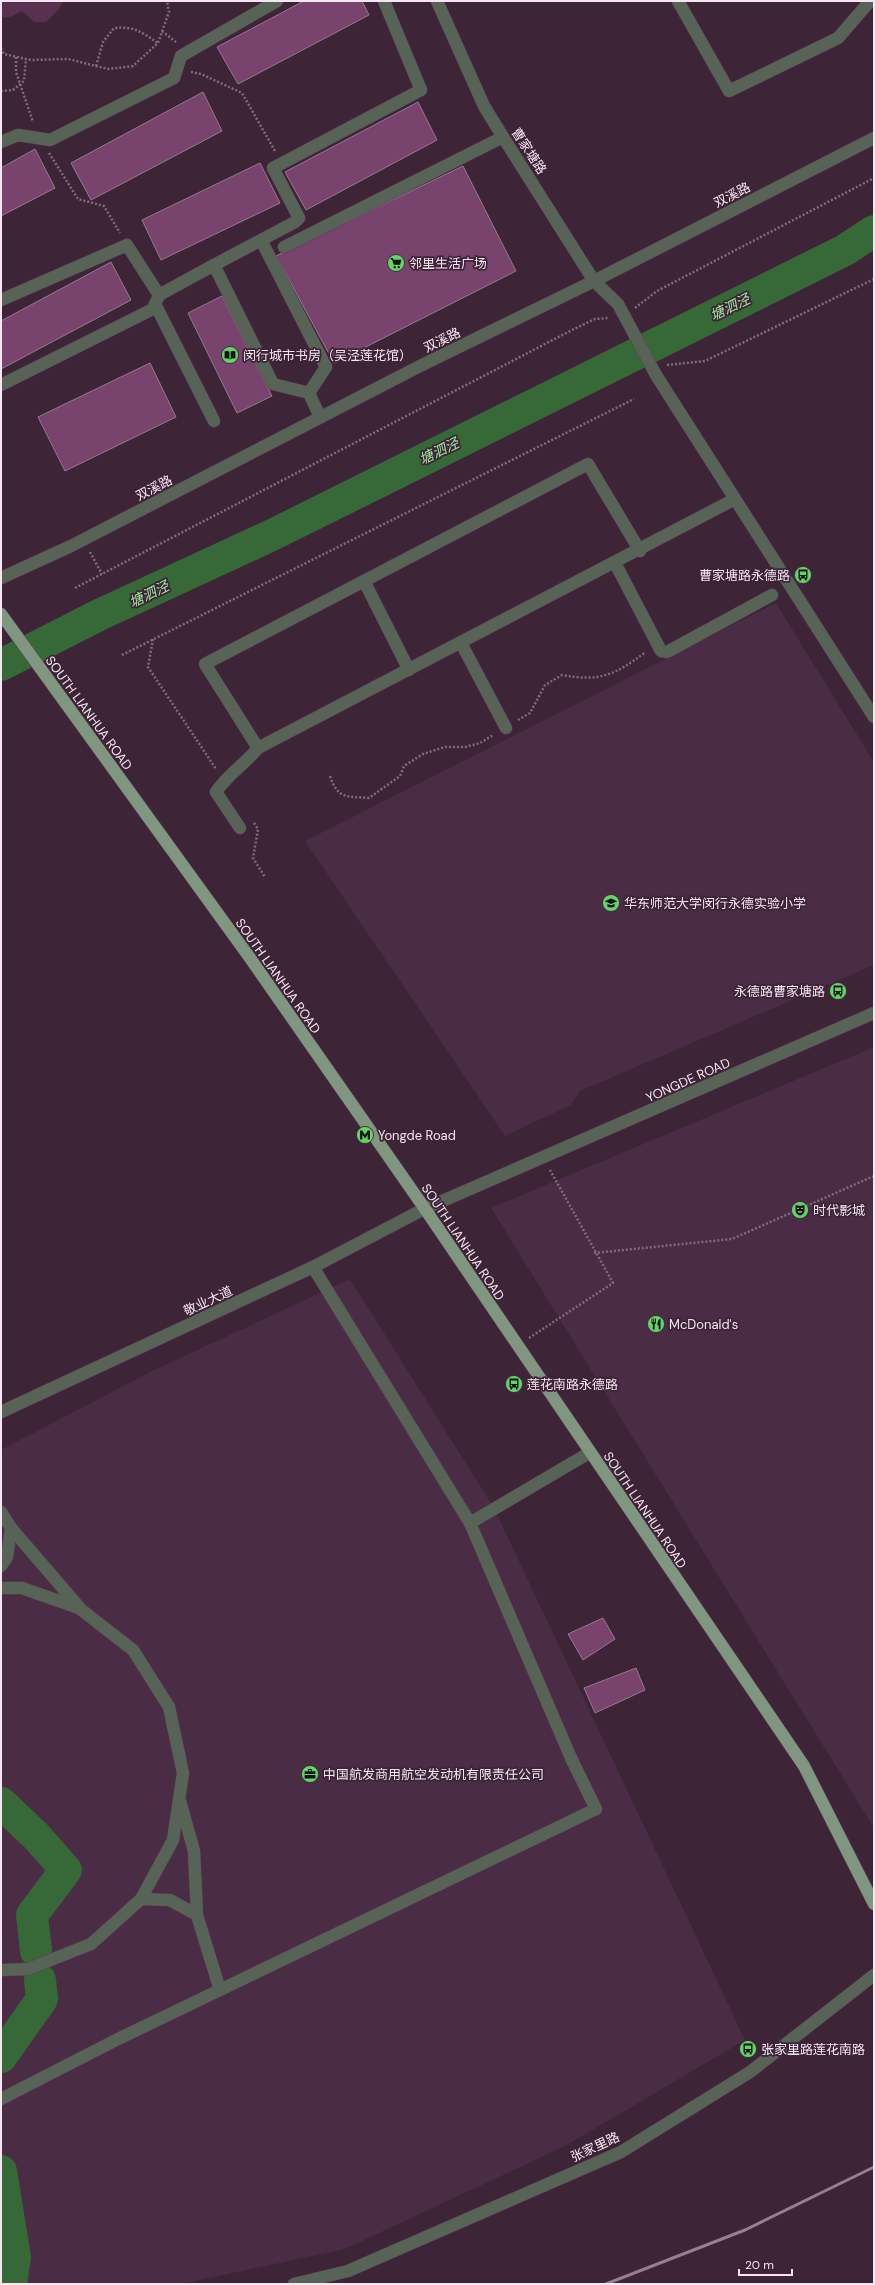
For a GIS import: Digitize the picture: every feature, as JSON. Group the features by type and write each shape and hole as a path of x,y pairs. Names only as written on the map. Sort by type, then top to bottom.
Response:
{"main road":[{"name":"SOUTH LIANHUA ROAD","path":"1,614 64,704 250,958 424,1209 589,1453 804,1766 874,1904"}],"street":[{"path":"1,142 18,135 50,140 174,78 181,56 277,1"},
{"path":"1,385 153,310 157,300 214,265 299,218 272,168 421,90 384,1"},
{"name":"曹家塘路","path":"437,1 484,106 594,281 618,304 623,317"},
{"path":"678,1 729,91 838,38 870,1"},
{"path":"284,247 503,137"},
{"name":"双溪路","path":"1,578 78,542 320,417 594,281 874,138"},
{"path":"261,240 326,367 308,393"},
{"path":"1,300 127,245 157,300 214,421"},
{"path":"214,265 273,384 308,393 320,417"},
{"path":"623,317 660,370 735,499 874,717"},
{"path":"258,748 205,664 588,464 640,551"},
{"path":"240,828 216,792 223,780 248,760 258,748 640,551 735,499"},
{"path":"615,563 661,652 667,652 772,595"},
{"path":"364,581 409,670"},
{"path":"461,643 506,728"},
{"name":"YONGDE ROAD","path":"424,1209 874,1013"},
{"name":"敬业大道","path":"1,1412 313,1268 424,1209"},
{"path":"1,2099 220,1990 596,1809 571,1758 470,1523 313,1268"},
{"path":"470,1523 589,1453"},
{"path":"1,1512 11,1528 80,1608 133,1650 169,1707 183,1773 173,1840 141,1899 91,1944 28,1969 1,1970"},
{"path":"1,1566 8,1557 11,1528"},
{"path":"1,1588 22,1588 80,1608"},
{"path":"179,1796 194,1851 197,1915 220,1990"},
{"path":"141,1899 170,1900 197,1915"},
{"name":"张家里路","path":"294,2284 348,2271 621,2152 750,2072 874,1975"}],"path":[{"path":"1,48 4,54 26,59 68,59 108,69 133,66 158,43 169,12 166,1"},
{"path":"96,66 103,42 114,28 129,26 142,32 158,43"},
{"path":"16,57 16,72 33,122 54,164 78,199 104,206 128,247 127,245"},
{"path":"1,91 13,90 24,80 26,59"},
{"path":"176,70 201,74 242,93 281,163"},
{"path":"75,588 572,330 595,319 623,317 657,291 874,178"},
{"path":"660,370 705,361 874,279"},
{"path":"122,655 153,638 634,399"},
{"path":"87,548 102,574"},
{"path":"153,638 148,667 223,780"},
{"path":"250,817 258,829 253,858 266,877"},
{"path":"517,1346 613,1283 594,1253 543,1158"},
{"path":"594,1253 732,1239 874,1176"}],"shaded area":[{"path":"63,1 59,9 46,22 34,22 22,11 10,17 1,18 1,2"},
{"name":"华东师范大学闵行永德实验小学","path":"776,603 874,762 874,965 580,1091 571,1105 505,1136 305,841"},
{"path":"874,1047 874,1828 491,1208"},
{"name":"中国航发商用航空发动机有限责任公司","path":"350,1279 494,1508 745,2040 567,2145 345,2249 181,2284 1,2284 1,1450 152,1371"}],"building":[{"path":"304,1 362,1 369,15 238,84 217,47"},
{"path":"203,92 222,131 91,200 71,163"},
{"path":"418,102 437,140 306,210 285,172"},
{"path":"35,149 55,188 1,216 1,168"},
{"path":"260,163 280,203 161,260 142,220"},
{"name":"邻里生活广场","path":"463,166 516,271 334,363 276,256"},
{"path":"111,262 131,300 1,369 1,321"},
{"name":"闵行城市书房（吴泾莲花馆）","path":"222,296 272,396 237,413 188,313"},
{"path":"150,363 176,417 65,471 38,417"},
{"path":"603,1618 615,1639 583,1660 568,1634"},
{"path":"636,1668 645,1690 595,1713 584,1688"}],"waterway":[{"name":"塘泗泾","path":"1,665 99,615 272,535 845,250 874,231"},
{"path":"1,1803 36,1836 66,1870 32,1915 36,1951"},
{"path":"1,2057 42,1999 40,1980"},
{"path":"1,2171 15,2257 11,2284"}],"railway":[{"path":"606,2284 745,2230 874,2167"}],"place":[{"name":"邻里生活广场","path":"396,263"},
{"name":"闵行城市书房（吴泾莲花馆）","path":"230,355"},
{"name":"曹家塘路永德路","path":"803,575"},
{"name":"华东师范大学闵行永德实验小学","path":"611,903"},
{"name":"永德路曹家塘路","path":"838,991"},
{"name":"Yongde Road","path":"365,1135"},
{"name":"时代影城","path":"800,1210"},
{"name":"McDonald's","path":"656,1324"},
{"name":"莲花南路永德路","path":"514,1384"},
{"name":"中国航发商用航空发动机有限责任公司","path":"310,1774"},
{"name":"张家里路莲花南路","path":"748,2049"}]}
